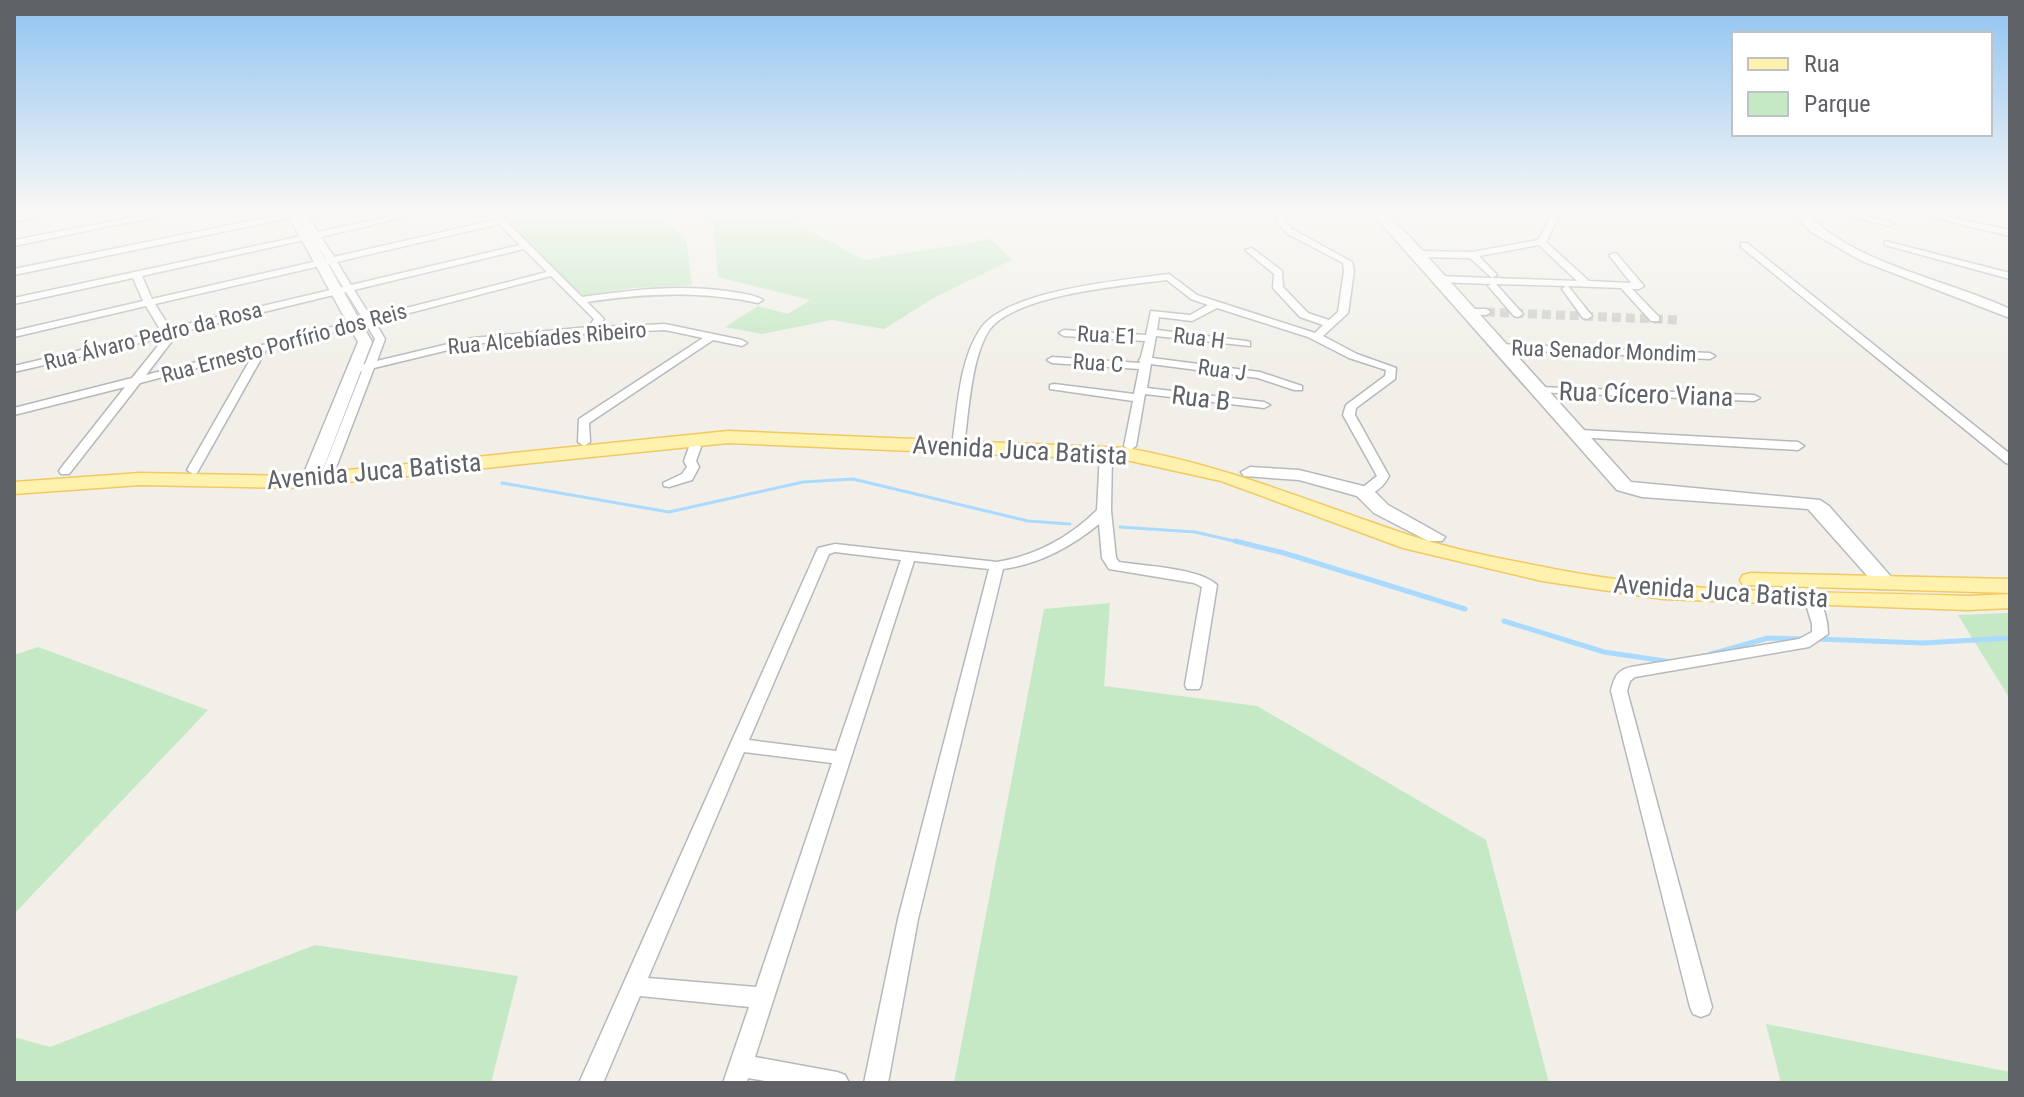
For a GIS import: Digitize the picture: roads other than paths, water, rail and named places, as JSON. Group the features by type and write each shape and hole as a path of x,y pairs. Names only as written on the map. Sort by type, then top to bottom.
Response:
{"main road":[{"name":"Avenida Juca Batista","path":"14,479 65,471 143,468 320,474 584,442 774,430 1130,446 1179,453 1250,472 1435,537 1550,564 1631,577 2010,586"},
{"name":"Avenida Juca Batista","path":"14,488 140,479 320,474 728,437 1106,453 1177,463 1228,477 1289,485 1411,543 1542,574 1663,592 2010,601"},
{"path":"1411,543 1429,543 1435,537"}],"street":[{"path":"14,272 51,264"},
{"path":"14,301 181,264"},
{"path":"14,334 317,264"},
{"path":"320,474 362,368 365,342 364,321 327,264"},
{"name":"Rua Álvaro Pedro da Rosa","path":"14,369 450,264"},
{"path":"544,264 599,319 592,330"},
{"path":"1268,264 1279,273 1278,288 1304,315 1329,324"},
{"path":"1316,337 1343,313 1347,264"},
{"path":"1433,264 1438,279 1621,483 1630,489 1813,504 1822,510 1886,584"},
{"path":"1480,264 1518,314"},
{"path":"1565,264 1586,284"},
{"path":"1438,279 1640,285 1621,264"},
{"path":"1768,264 2010,460"},
{"path":"1887,264 2010,314"},
{"path":"1966,264 2010,276"},
{"name":"Rua Ernesto Porfírio dos Reis","path":"14,412 553,273"},
{"path":"65,471 170,337 136,274"},
{"path":"959,438 965,391 984,329 994,318 1010,309 1075,290 1169,277 1194,297 1316,337 1393,371 1382,385 1350,407 1349,415 1383,476 1380,482 1364,492 1289,485"},
{"path":"1624,286 1655,319"},
{"path":"580,300 629,292 691,288 758,300"},
{"path":"1567,289 1587,316"},
{"path":"1961,295 2010,321"},
{"path":"1130,446 1155,313 1192,318 1216,304"},
{"path":"1468,312 1486,312"},
{"name":"Rua Alcebíades Ribeiro","path":"362,368 473,341 592,330 665,327 742,343"},
{"name":"Rua E1","path":"1064,333 1151,335"},
{"name":"Rua H","path":"1151,335 1246,344"},
{"path":"584,442 583,422 711,337"},
{"name":"Rua Senador Mondim","path":"1498,347 1710,356"},
{"path":"193,470 262,348"},
{"name":"Rua C","path":"1052,360 1144,363"},
{"name":"Rua J","path":"1144,363 1260,375 1298,388"},
{"name":"Rua B","path":"1054,387 1264,405"},
{"name":"Rua Cícero Viana","path":"1538,390 1754,398"},
{"path":"1580,434 1798,446"},
{"path":"669,483 687,477 693,467 690,458 695,447 690,440"},
{"path":"1106,453 1104,511 1109,558 1114,566 1198,579 1210,585 1193,685"},
{"path":"1364,492 1381,509 1435,537"},
{"path":"591,1083 823,551 835,548 997,566 1018,564 1057,545 1094,522 1104,511"},
{"path":"837,1083 738,1074 909,556"},
{"path":"876,1083 908,919 997,566"},
{"path":"1701,1007 1619,691 1622,678 1631,672 1803,643 1820,634 1820,624 1811,598"},
{"path":"738,745 842,758"},
{"path":"633,986 763,998"}],"waterway":[{"path":"502,483 669,512 803,482 853,479 1028,521 1070,524"},
{"path":"1120,527 1195,532 1243,543"},
{"path":"1235,541 1465,609"},
{"path":"1504,621 1604,652 1672,662"},
{"path":"1711,654 1768,638 1804,639"},
{"path":"1817,639 1923,643 2010,638"}],"tunnel":[{"path":"1486,312 1679,320"}]}
